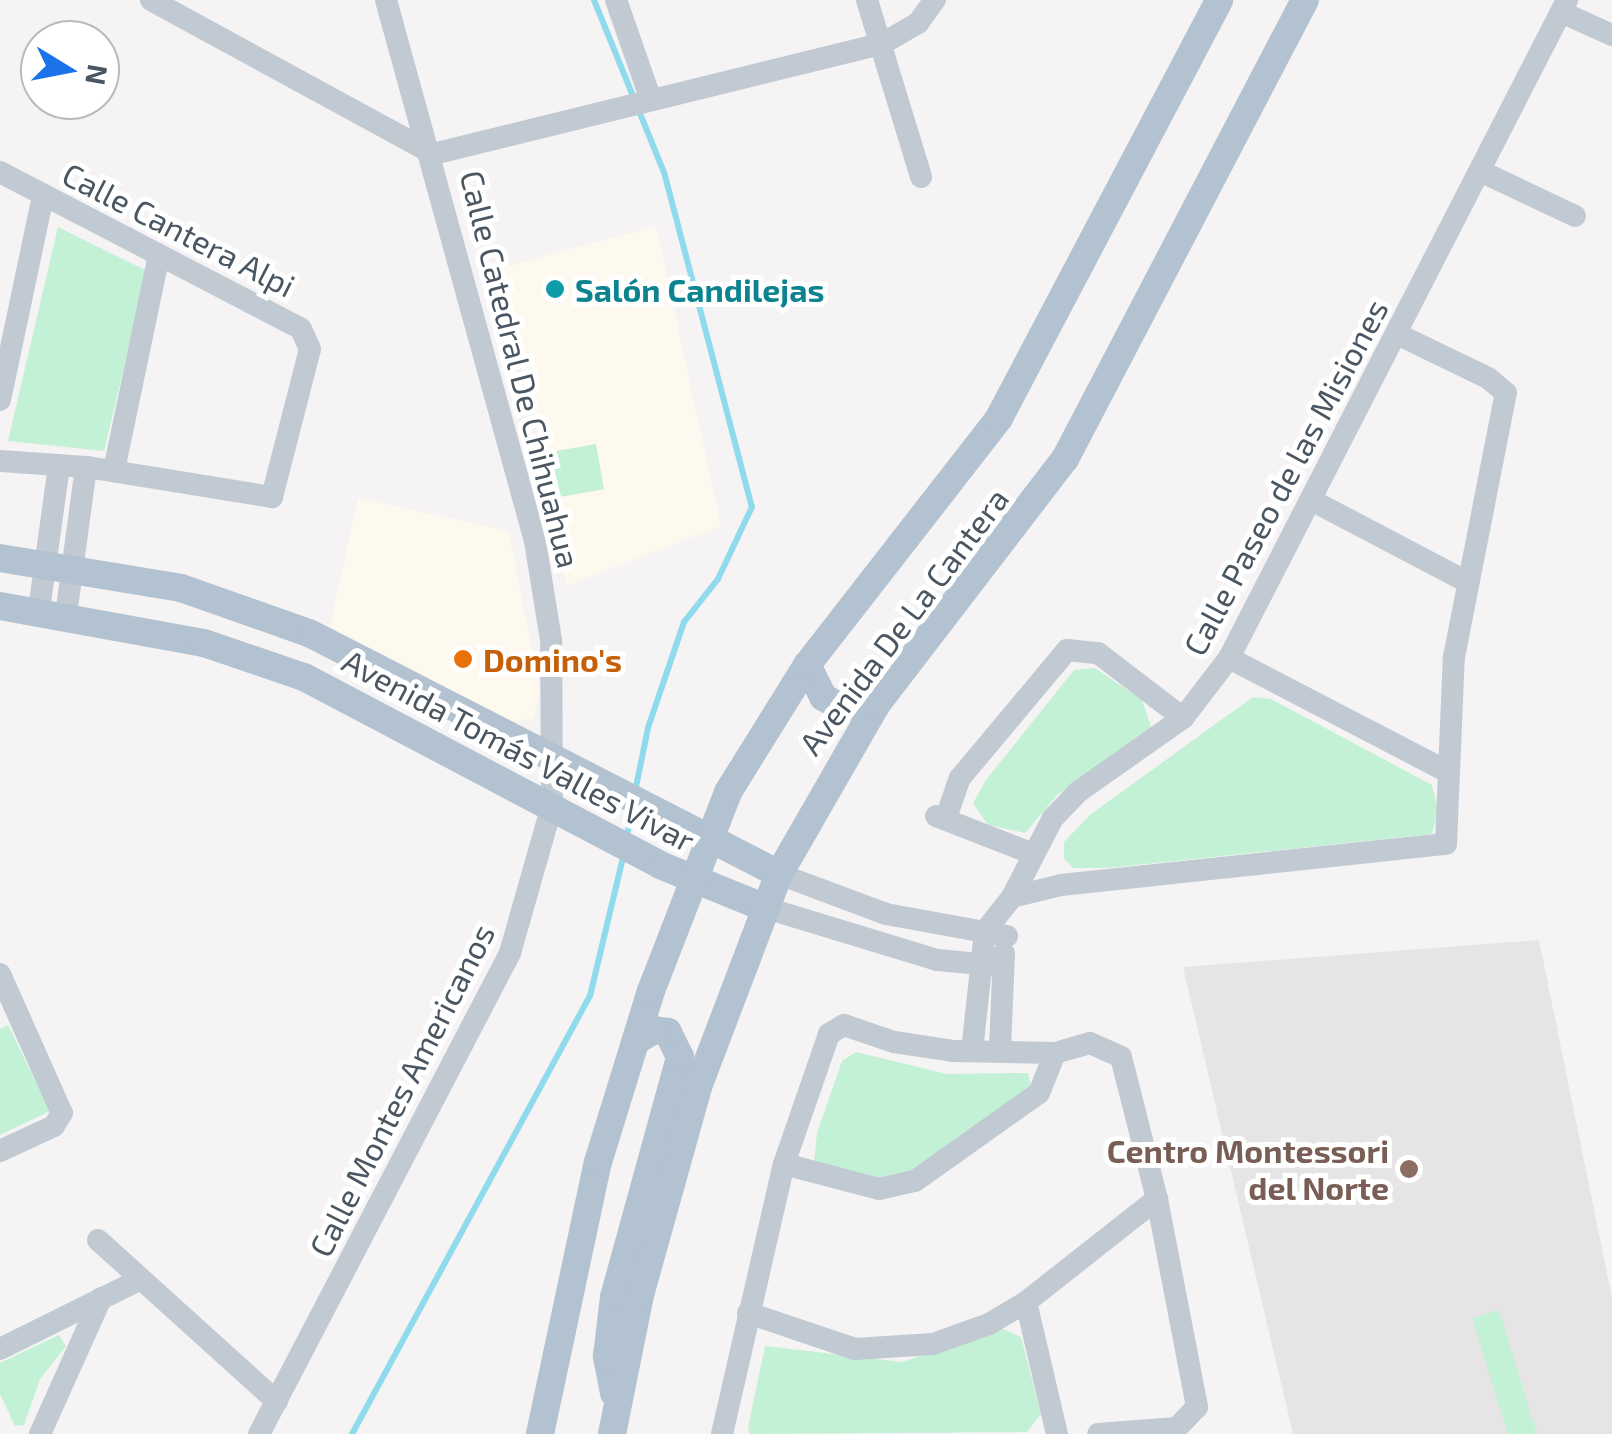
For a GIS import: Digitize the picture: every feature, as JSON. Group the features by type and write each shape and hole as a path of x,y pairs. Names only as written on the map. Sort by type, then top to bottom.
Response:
{"main road":[{"name":"Avenida De La Cantera","path":"540,1434 570,1271 636,1041 706,841 755,742 806,665 999,418 1219,0"},
{"name":"Avenida De La Cantera","path":"614,1422 640,1294 687,1124 763,907 779,874 876,705 1065,459 1304,0"},
{"name":"Avenida Tomás Valles Vivar","path":"0,558 209,595 295,627 594,778 706,841 779,874"},
{"name":"Avenida Tomás Valles Vivar","path":"0,606 204,643 304,677 583,820 660,864 763,907"},
{"path":"806,665 812,683 840,707 876,705"},
{"path":"614,1422 607,1356 614,1297 680,1057 668,1032 654,1030 636,1041"}],"street":[{"path":"151,0 433,154 882,44 918,23 935,0"},
{"name":"Calle Catedral De Chihuahua","path":"386,0 433,154 535,542 551,640 554,760"},
{"path":"616,0 650,100"},
{"path":"866,0 921,177"},
{"name":"Calle Paseo de las Misiones","path":"972,1050 1001,920 1030,853 1078,792 1183,718 1229,658 1399,335 1564,6 1612,35"},
{"path":"1480,170 1575,216"},
{"name":"Calle Cantera Alpi","path":"0,172 301,329 310,349 272,497 114,470 0,461"},
{"path":"0,400 43,196"},
{"path":"114,470 159,256"},
{"path":"1001,920 1061,884 1446,844 1446,771 1467,582 1506,393 1488,378 1399,335"},
{"path":"58,566 49,528 59,464"},
{"path":"52,613 58,566 76,531 86,467"},
{"path":"1313,501 1467,582"},
{"path":"49,528 76,531"},
{"path":"1030,853 942,816 960,778 1067,650 1098,653 1183,718"},
{"path":"1229,658 1446,771"},
{"name":"Calle Montes Americanos","path":"260,1434 510,953 552,806 554,760"},
{"name":"Avenida Tomás Valles Vivar","path":"779,874 906,918 1001,920"},
{"name":"Avenida Tomás Valles Vivar","path":"763,907 894,948 991,965"},
{"path":"894,948 906,918"},
{"name":"Calle Paseo de las Misiones","path":"991,965 1000,1049"},
{"path":"0,974 8,1012 62,1113 54,1126 0,1150"},
{"path":"722,1434 784,1164 835,1028 853,1025 894,1042 972,1050 1056,1052 1090,1042 1121,1057 1157,1199 1197,1406 1177,1428 1098,1434"},
{"path":"784,1164 879,1189 915,1181 1039,1093 1056,1052"},
{"path":"748,1313 881,1352 960,1336 1026,1302 1157,1199"},
{"path":"98,1240 276,1402"},
{"path":"0,1349 141,1279"},
{"path":"40,1434 101,1298"},
{"path":"1026,1302 1057,1434"}],"shaded area":[{"path":"656,226 721,526 566,586 535,418 496,269"},
{"path":"358,498 509,531 540,694 533,719 511,722 330,626"},
{"name":"Centro Montessori del Norte","path":"1539,940 1612,1298 1612,1434 1293,1434 1183,967"}],"green space":[{"path":"58,227 147,271 104,451 8,441"},
{"path":"596,444 604,489 550,499 542,454"},
{"path":"1095,668 1142,700 1151,727 1057,795 1025,833 988,825 973,803 986,780 1074,670"},
{"path":"1253,697 1271,699 1432,785 1438,810 1432,834 1108,868 1073,868 1064,859 1064,842 1091,814"},
{"path":"8,1025 50,1111 0,1135 0,1029"},
{"path":"856,1052 947,1074 1028,1073 1031,1086 889,1187 814,1162 817,1133 842,1061"},
{"path":"1499,1310 1537,1433 1508,1434 1472,1318"},
{"path":"1003,1329 1021,1337 1041,1414 1027,1432 750,1434 765,1346 902,1362"},
{"path":"59,1335 66,1346 40,1379 24,1425 15,1426 0,1394 0,1363"}],"waterway":[{"path":"594,0 664,172 752,507 718,579 684,622 648,728 635,792"},
{"path":"626,841 632,809"},
{"path":"352,1434 590,996 624,853"}],"place":[{"name":"Salón Candilejas","path":"555,289"},
{"name":"Domino's","path":"463,659"},
{"name":"Centro Montessori del Norte","path":"1409,1169"}]}
